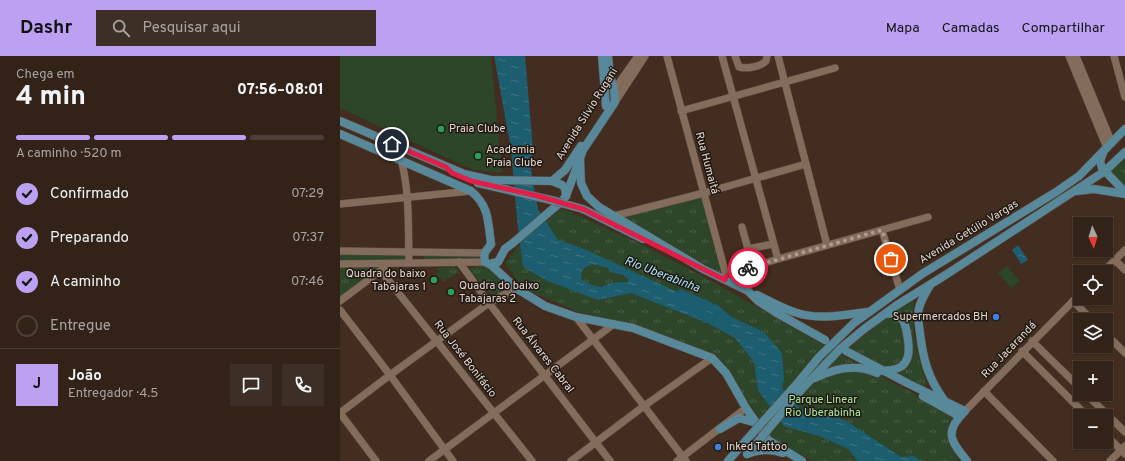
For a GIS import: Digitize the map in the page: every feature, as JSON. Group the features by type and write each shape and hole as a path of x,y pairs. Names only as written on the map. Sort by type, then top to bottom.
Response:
{"main road":[{"path":"602,56 606,106"},
{"path":"608,56 615,102"},
{"name":"Avenida Silvio Rugani","path":"552,181 559,176 570,163 606,106 614,90"},
{"name":"Avenida Silvio Rugani","path":"488,263 498,262 505,249 562,201 561,200 580,158 597,128 615,102"},
{"path":"340,121 464,174 491,180 552,181 562,185 565,188 561,200"},
{"name":"Avenida Getúlio Vargas","path":"741,461 831,344 854,323 922,274 1056,192 1079,176 1125,129"},
{"path":"340,134 471,191 480,198 487,215 491,244 485,253 488,263 516,288 545,306 576,317 633,328 712,358 726,373 746,408 768,440 800,460"},
{"path":"1107,147 1101,158 1100,164 1125,193"},
{"name":"Avenida Getúlio Vargas","path":"728,461 798,388 809,381 840,349 864,329 883,315 1105,171 1125,152"},
{"path":"580,158 581,184 587,196 599,207 703,269"},
{"path":"446,167 452,173 471,181 561,200 583,209 703,269 725,278 748,291 797,313 814,316 831,316 868,312"},
{"path":"1072,192 1094,189 1125,193"},
{"path":"1017,216 1019,223 1018,228"},
{"path":"491,244 497,248 505,249"},
{"path":"931,284 919,307 918,314 923,356 926,368 935,387 944,400 960,416"},
{"path":"883,371 893,370 902,366 908,356 905,324 902,318 896,314 883,315 879,314 878,312 900,296 900,290"},
{"path":"748,291 758,301 775,312 825,340"},
{"path":"846,351 883,371 944,400"},
{"path":"809,381 826,372 840,368 856,367 870,370 916,392 960,416"},
{"path":"960,416 951,430 951,438 957,449 967,461"},
{"path":"720,429 739,418 756,423"},
{"path":"749,452 775,450 800,460"}],"street":[{"name":"Avenida Silvio Rugani","path":"614,90 638,56"},
{"name":"Avenida Silvio Rugani","path":"615,102 645,56"},
{"name":"Rua Humaitá","path":"667,56 725,278"},
{"path":"722,56 778,259"},
{"path":"736,56 739,67 744,68 763,64 766,61 766,56"},
{"path":"778,56 828,245"},
{"path":"1069,56 1078,70 1107,147"},
{"path":"1076,56 1078,70"},
{"path":"1114,56 1125,97"},
{"path":"682,111 835,68"},
{"path":"401,160 404,170 407,196 411,262"},
{"path":"614,216 704,193 806,164"},
{"path":"340,204 407,196 471,191"},
{"path":"725,278 778,259 928,217"},
{"path":"742,227 748,249 773,244"},
{"path":"882,230 900,290"},
{"path":"1110,265 1125,250"},
{"path":"340,251 485,253"},
{"path":"1115,260 1125,270"},
{"path":"340,264 389,264 411,262 488,263"},
{"name":"Rua Álvares Cabral","path":"459,262 610,461"},
{"path":"340,301 389,264"},
{"name":"Rua José Bonifácio","path":"381,271 532,461"},
{"path":"376,461 340,413 489,303 516,288"},
{"name":"Rua Jacarandá","path":"960,416 1022,351 1073,301"},
{"path":"1077,305 1085,313"},
{"path":"340,310 453,461"},
{"path":"576,317 644,406 682,460 746,408"},
{"path":"430,461 614,324"},
{"path":"1032,341 1073,381"},
{"path":"1113,341 1125,353"},
{"path":"1022,351 1080,409"},
{"path":"571,461 644,406 712,358"},
{"path":"984,391 1053,461"},
{"path":"1093,401 1125,432"},
{"path":"1110,461 1124,450 1113,441"}],"green space":[{"name":"Praia Clube","path":"340,56 491,56 502,173 473,170 340,108"},
{"path":"1125,156 1125,186 1110,171"},
{"path":"702,197 723,275 622,217"},
{"name":"Parque Linear Rio Uberabinha","path":"561,208 637,242 708,279 843,356 956,416 947,437 959,461 812,461 773,439 718,357 634,325 579,312 531,292 518,281 505,263 525,239"},
{"path":"406,252 407,260 340,261 340,254"},
{"path":"423,254 482,254 481,258 427,260 424,258"},
{"path":"482,265 496,274 506,289 493,297 468,269"},
{"path":"340,266 380,267 340,297"},
{"path":"454,266 460,272 444,281 435,274 440,272 436,268"},
{"path":"1007,266 1020,281 1011,288 998,273"},
{"path":"914,300 913,321 915,342 927,383 924,387 903,380 849,347 886,318"}],"water":[{"path":"494,56 525,56 533,149 531,170 538,209 558,240 582,248 764,332 782,353 784,378 782,388 800,409 831,414 851,424 901,457 913,456 922,461 858,461 848,449 822,437 784,426 758,390 754,362 735,338 710,324 631,293 598,300 548,281 523,267 511,149","holes":["592,264 608,268 610,272 623,275 629,280 627,282 611,283 601,287 591,285 581,279 581,273 583,270"]},
{"path":"1018,245 1028,260 1021,264 1012,250"}],"waterway":[{"name":"Rio Uberabinha","path":"681,294 715,309 726,318"}],"way so far":[{"path":"748,268 882,230 891,259"}],"place":[{"name":"Praia Clube","path":"441,129"},
{"name":"Academia Praia Clube","path":"478,156"},
{"name":"Quadra do baixo Tabajaras 1","path":"434,280"},
{"name":"Quadra do baixo Tabajaras 2","path":"451,292"},
{"name":"Supermercados BH","path":"996,317"},
{"name":"Inked Tattoo","path":"718,447"}],"route":[{"path":"392,144 446,167 452,173 471,181 538,196 583,209 725,280 726,276 748,268"}]}
